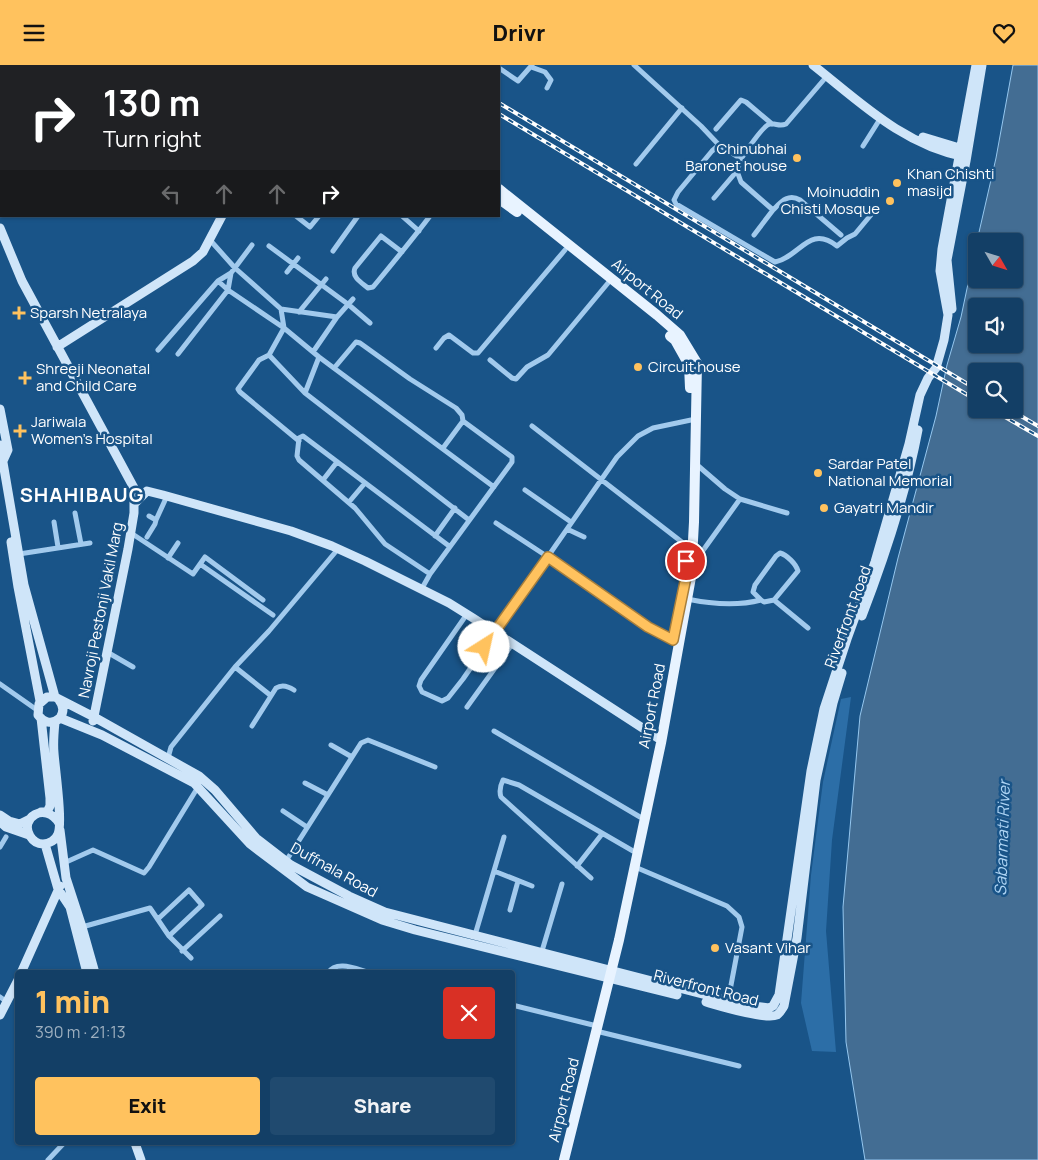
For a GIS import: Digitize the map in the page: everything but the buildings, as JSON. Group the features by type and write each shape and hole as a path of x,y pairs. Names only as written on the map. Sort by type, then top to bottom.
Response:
{"main road":[{"path":"813,65 880,119 907,137 937,149 964,153"},
{"path":"819,65 890,121 925,138 964,153"},
{"name":"Riverfront Road","path":"608,973 763,1016 775,1016 784,1006 796,938 816,780 833,703 852,640 882,564 912,458 922,407 926,395 942,366 951,335 952,303 947,260 976,65"},
{"name":"Riverfront Road","path":"608,973 728,1001 769,1008 773,1006 780,995 811,771 824,709 875,562 909,445 920,395 928,378 936,368 944,340 948,315 940,271 942,249 982,65"},
{"name":"Airport Road","path":"500,190 680,335 697,363 696,464 691,577 635,867 559,1160"},
{"name":"Airport Road","path":"500,200 653,319 675,340 689,365 691,421 686,577 673,640 659,739 640,817 608,973"},
{"path":"57,347 193,261 203,252 222,217"},
{"name":"Navroji Pestonji Vakil Marg","path":"0,228 22,281 134,488 131,533 90,729"},
{"path":"0,409 8,450 1,466"},
{"path":"0,445 4,500 39,710 50,798 50,806 46,812 40,812 20,825 0,815"},
{"path":"128,477 146,491 291,531 338,549 467,614 659,739"},
{"path":"134,503 146,491"},
{"path":"4,500 19,554 24,585 57,699"},
{"path":"39,710 47,697 57,699 62,703 63,711 57,720 54,750 59,826 66,878 94,970"},
{"name":"Duffnala Road","path":"57,699 94,717 199,776 215,790 256,838 286,861 349,896 385,912 542,951 608,973"},
{"path":"39,710 47,722 57,720 90,729 194,783 250,844 307,887 345,905 382,920 415,930 608,973"},
{"path":"0,822 6,827 29,835 36,842 45,844 56,838 59,826 55,817 50,813 40,812"},
{"path":"29,835 30,819"},
{"path":"45,844 58,889 70,907 86,970"},
{"path":"22,970 58,889 66,878"},
{"path":"0,1015 3,1000 15,984"},
{"name":"Airport Road","path":"564,1160 594,1028"},
{"path":"136,1145 141,1160"}],"street":[{"path":"634,65 682,108 719,145 740,159"},
{"path":"500,69 518,81 532,66 551,80 547,88"},
{"path":"716,129 741,100 772,124 780,126 786,124 827,76"},
{"path":"636,164 682,108"},
{"path":"863,146 880,119"},
{"path":"714,198 737,171 740,159 765,127 772,124"},
{"path":"719,145 678,192 674,200 676,204 775,262 784,260 802,245 815,238 823,238 840,246 847,238 855,234 876,211"},
{"path":"737,171 741,182 772,210"},
{"path":"754,235 780,202 786,198 793,197 800,200 840,235"},
{"path":"297,217 310,227 319,217"},
{"path":"333,251 357,217"},
{"path":"403,217 420,231"},
{"path":"402,252 380,236 355,268 353,272 354,277 370,289 402,252 420,231 429,217"},
{"path":"210,240 234,268 281,309 337,317"},
{"path":"158,350 218,281 230,273 252,245"},
{"path":"269,246 349,305 370,323"},
{"path":"436,348 449,335 473,353 478,353 565,250"},
{"path":"287,271 298,258"},
{"path":"178,354 228,289 230,273"},
{"path":"298,312 326,279"},
{"path":"218,281 284,328 313,352 336,367 494,487"},
{"path":"490,360 512,378 516,379 527,367 548,355 608,283"},
{"path":"313,352 337,317 353,299"},
{"path":"281,309 284,328 269,355 259,360 238,389 299,441"},
{"path":"336,367 358,342 410,379 456,408 462,415 463,421 512,457 512,462 430,574 421,590"},
{"path":"269,355 305,393 469,520"},
{"path":"305,393 320,357"},
{"path":"443,448 463,421"},
{"path":"467,614 421,680 419,687 422,692 442,701 448,698 617,457 638,436 653,428 691,421"},
{"path":"532,426 687,546"},
{"path":"430,574 385,544 349,502 298,458 299,438 303,437 450,546"},
{"path":"323,481 337,462"},
{"path":"696,464 725,489 740,499 787,513"},
{"path":"349,502 365,483"},
{"path":"525,490 571,522"},
{"path":"147,537 167,496"},
{"path":"691,577 699,556 740,499"},
{"path":"435,536 454,508"},
{"path":"75,513 81,544"},
{"path":"149,516 156,520"},
{"path":"54,523 58,547"},
{"path":"496,523 648,627 673,640"},
{"path":"567,529 584,537"},
{"path":"131,533 193,575 205,557 263,600"},
{"path":"19,554 90,543"},
{"path":"168,558 178,543"},
{"path":"168,758 171,747 235,667 269,631 338,549"},
{"path":"774,601 798,571 797,567 784,554 780,553 753,592 764,602 774,601 808,628"},
{"path":"200,564 273,615"},
{"path":"687,599 706,603 748,603 761,600"},
{"path":"468,707 513,643"},
{"path":"107,653 133,667"},
{"path":"235,667 270,695"},
{"path":"0,684 39,710"},
{"path":"252,726 276,687 280,685 294,690"},
{"path":"494,731 640,817"},
{"path":"286,861 361,743 368,740 435,767"},
{"path":"331,745 352,757"},
{"path":"591,877 501,797 499,792 503,780 519,785 633,851"},
{"path":"305,783 328,795"},
{"path":"64,863 94,850 144,873 198,787"},
{"path":"283,811 307,827"},
{"path":"577,866 602,834"},
{"path":"0,847 6,837"},
{"path":"475,935 504,837"},
{"path":"635,867 727,906 739,917 742,927 728,1001"},
{"path":"494,871 532,886"},
{"path":"510,910 518,881"},
{"path":"542,951 562,884"},
{"path":"158,919 189,890 202,905 169,936"},
{"path":"82,927 150,908 169,936 191,958"},
{"path":"182,951 220,916"},
{"path":"330,970 331,967 339,965 360,970"},
{"path":"515,1006 739,1066"},
{"path":"48,1160 62,1145"}],"shaded area":[{"path":"851,697 832,840 826,931 836,1052 812,1051 801,1003 811,875 823,782 841,699"}],"water":[{"name":"Sabarmati River","path":"1013,65 1038,65 1038,1160 865,1160 846,1042 843,907 860,716 968,284 968,288 1023,288 1023,233 979,233 996,158"}],"railway":[{"path":"500,104 968,384"},
{"path":"500,115 968,395"},
{"path":"1023,417 1038,426"},
{"path":"1007,418 1038,436"}],"place":[{"name":"Chinubhai Baronet house","path":"797,158"},
{"name":"Khan Chishti masijd","path":"897,183"},
{"name":"Moinuddin Chisti Mosque","path":"890,201"},
{"name":"Sparsh Netralaya","path":"19,313"},
{"name":"Circuit house","path":"638,367"},
{"name":"Shreeji Neonatal and Child Care","path":"25,378"},
{"name":"Jariwala Women's Hospital","path":"20,431"},
{"name":"Sardar Patel National Memorial","path":"818,473"},
{"name":"Gayatri Mandir","path":"824,508"},
{"name":"Vasant Vihar","path":"715,948"}],"district":[{"name":"SHAHIBAUG","path":"82,495"}],"route":[{"path":"484,647 548,557 648,627 673,640 686,577 686,561"}]}
